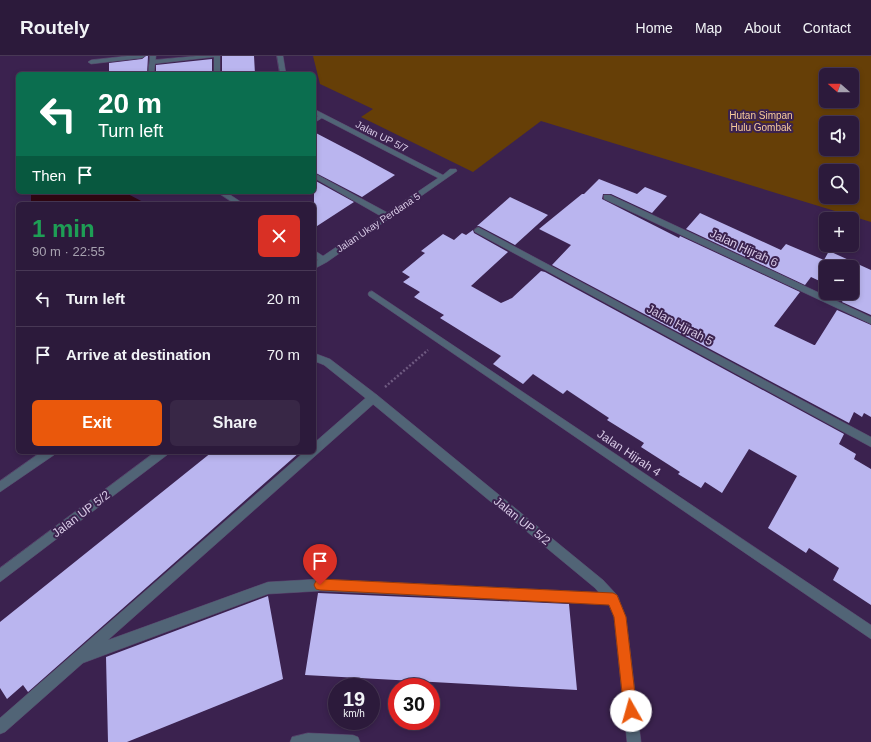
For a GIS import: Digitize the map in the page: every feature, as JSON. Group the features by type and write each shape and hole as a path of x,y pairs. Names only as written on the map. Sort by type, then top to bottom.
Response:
{"street":[{"path":"91,62 142,56"},
{"path":"151,72 153,59 213,56"},
{"path":"217,56 217,72"},
{"path":"280,56 283,72"},
{"name":"Jalan UP 5/7","path":"316,112 443,178"},
{"path":"316,120 322,116"},
{"name":"Jalan Ukay Perdana 5","path":"316,265 454,170"},
{"path":"316,176 387,216"},
{"path":"224,194 237,202"},
{"name":"Jalan Hijrah 6","path":"607,197 871,321"},
{"name":"Jalan Hijrah 5","path":"478,230 871,442"},
{"path":"316,254 324,260"},
{"name":"Jalan Hijrah 4","path":"372,294 871,633"},
{"name":"Jalan UP 5/2","path":"316,358 327,362 373,398 599,584 613,599 620,617 634,742"},
{"path":"316,448 373,398"},
{"path":"0,487 47,454"},
{"name":"Jalan UP 5/2","path":"0,576 160,454"},
{"path":"0,727 310,454"},
{"path":"78,658 268,588 320,585 613,599"},
{"path":"297,742 308,740 353,742"}],"path":[{"path":"373,398 439,340"}],"green space":[{"name":"Hutan Simpan Hulu Gombak","path":"313,56 871,56 871,222 859,218 859,212 838,212 541,121 473,172 361,117 373,109 320,84"}],"shaded area":[{"path":"31,194 128,194 143,202 31,202"}],"building":[{"path":"148,56 147,72 109,72 109,63 142,59"},
{"path":"222,56 254,56 255,72 222,72"},
{"path":"212,59 212,72 156,72 156,65"},
{"path":"316,133 395,175 362,197 316,173"},
{"path":"599,179 637,194 645,187 667,196 652,213 611,194 603,194 602,199 679,238 680,236 800,292 774,326 815,345 837,310 871,325 871,417 864,413 862,417 854,412 849,423 552,265 571,245 539,229 582,194 584,194"},
{"path":"316,181 354,202 316,227 316,202 314,202 314,194 316,194"},
{"path":"510,197 548,215 515,245 477,226"},
{"path":"700,213 781,250 786,244 824,260 819,260 819,281 811,277 805,285 686,229"},
{"path":"473,230 474,233 508,252 471,286 501,303 512,298 541,271 545,272 844,434 839,444 856,454 854,459 871,469 871,605 833,580 839,568 809,548 806,553 768,528 797,476 749,449 722,493 705,482 701,488 678,474 680,472 641,447 644,443 607,420 609,418 567,390 563,394 533,374 523,384 493,364 501,356 440,318 444,315 414,297 420,292 403,282 410,277 402,272 425,253 421,251 443,234 454,240 462,233 466,235"},
{"path":"828,252 849,260 824,260"},
{"path":"859,265 871,270 871,315 842,302 843,300 859,300"},
{"path":"210,454 298,454 28,692 23,685 7,699 0,688 0,622"},
{"path":"318,593 569,604 577,690 440,682 440,678 388,678 388,680 305,675"},
{"path":"268,596 283,679 127,742 108,742 106,657"}],"route":[{"path":"320,585 613,599 620,617 631,711"}]}
